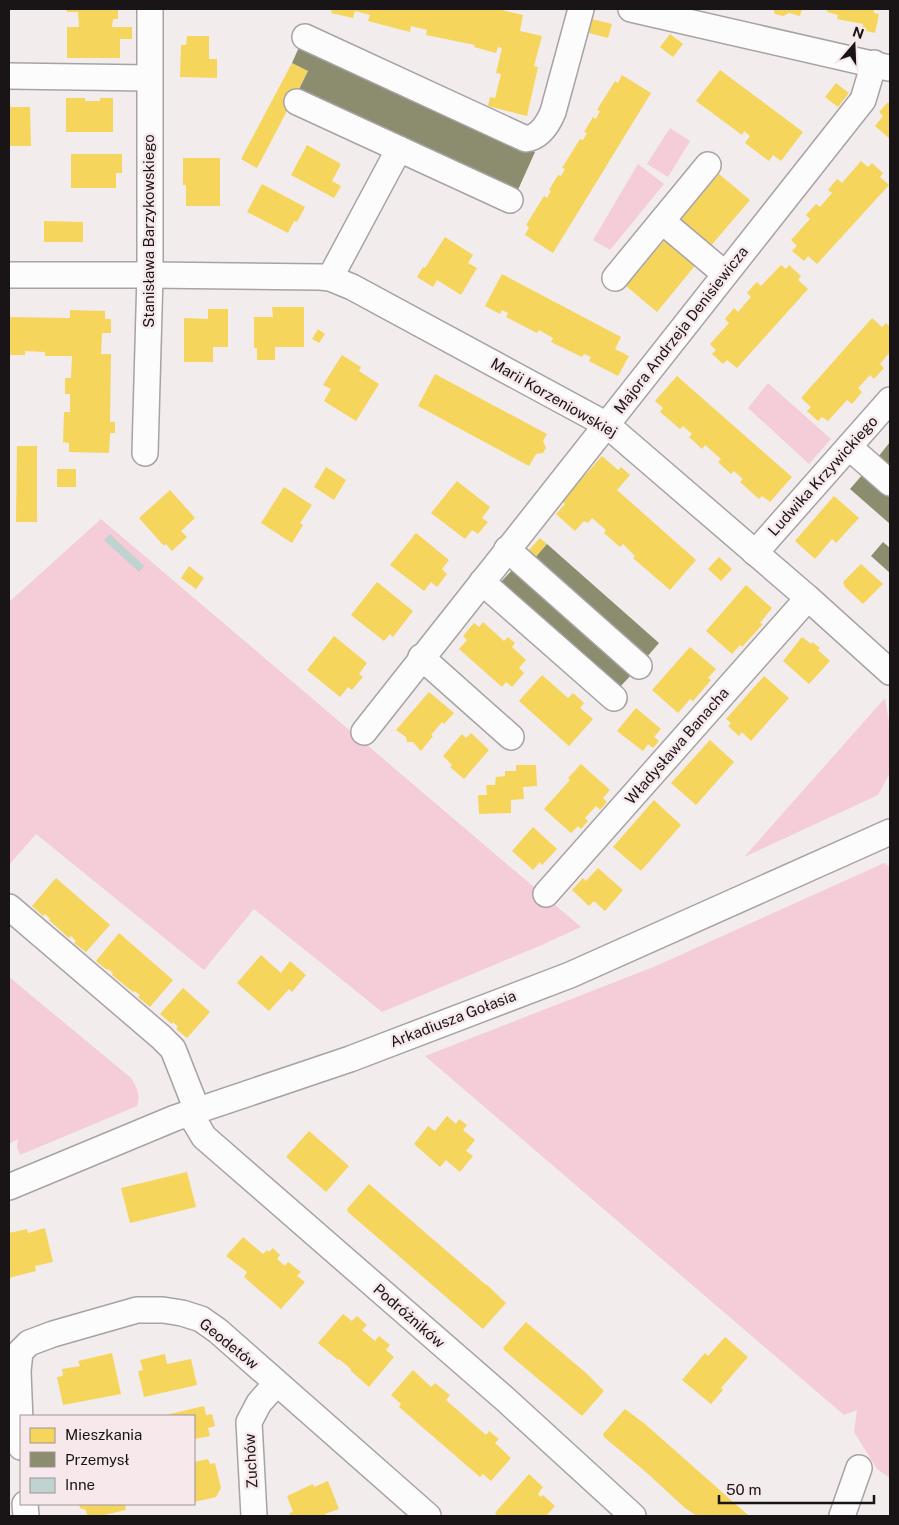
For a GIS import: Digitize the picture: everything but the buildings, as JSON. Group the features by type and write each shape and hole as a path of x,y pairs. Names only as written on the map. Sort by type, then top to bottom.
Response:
{"street":[{"name":"Stanisława Barzykowskiego","path":"145,453 150,275 150,9"},
{"path":"305,37 526,139 536,135 544,127 553,112 581,9"},
{"path":"631,9 685,15 882,66"},
{"name":"Majora Andrzeja Denisiewicza","path":"364,732 421,657 607,425 862,100 882,66"},
{"path":"9,76 149,78"},
{"path":"297,102 510,200"},
{"path":"330,278 399,149"},
{"path":"615,278 708,165"},
{"path":"662,221 725,274"},
{"name":"Marii Korzeniowskiej","path":"9,275 330,278 352,287 394,308 607,425 890,671"},
{"name":"Ludwika Krzywickiego","path":"755,553 890,400"},
{"path":"850,447 890,483"},
{"path":"507,549 639,666"},
{"path":"482,582 614,698"},
{"name":"Władysława Banacha","path":"546,894 808,598"},
{"path":"421,657 512,737"},
{"name":"Arkadiusza Gołasia","path":"9,1187 193,1111 350,1059 570,975 890,832"},
{"name":"Podróżników","path":"9,907 173,1049 193,1111 204,1137 505,1399 633,1516"},
{"name":"Geodetów","path":"20,1421 18,1370 20,1352 29,1343 53,1334 137,1310 163,1310 182,1313 201,1319 218,1331 428,1516"},
{"name":"Zuchów","path":"254,1516 249,1422 259,1403 276,1384"},
{"path":"842,1516 859,1468"}],"shaded area":[{"path":"670,128 690,141 668,177 647,164"},
{"path":"638,164 664,184 610,250 593,240"},
{"path":"768,383 831,439 809,464 748,408"},
{"path":"101,519 581,927 382,1012 254,909 204,970 36,834 9,865 9,602"},
{"path":"885,698 890,728 890,773 878,795 744,857"},
{"path":"884,863 890,867 890,1478 877,1469 854,1432 857,1410 844,1415 425,1056 656,966"},
{"path":"9,977 131,1078 138,1091 137,1106 20,1155 17,1147 18,1139 9,1144"}]}
